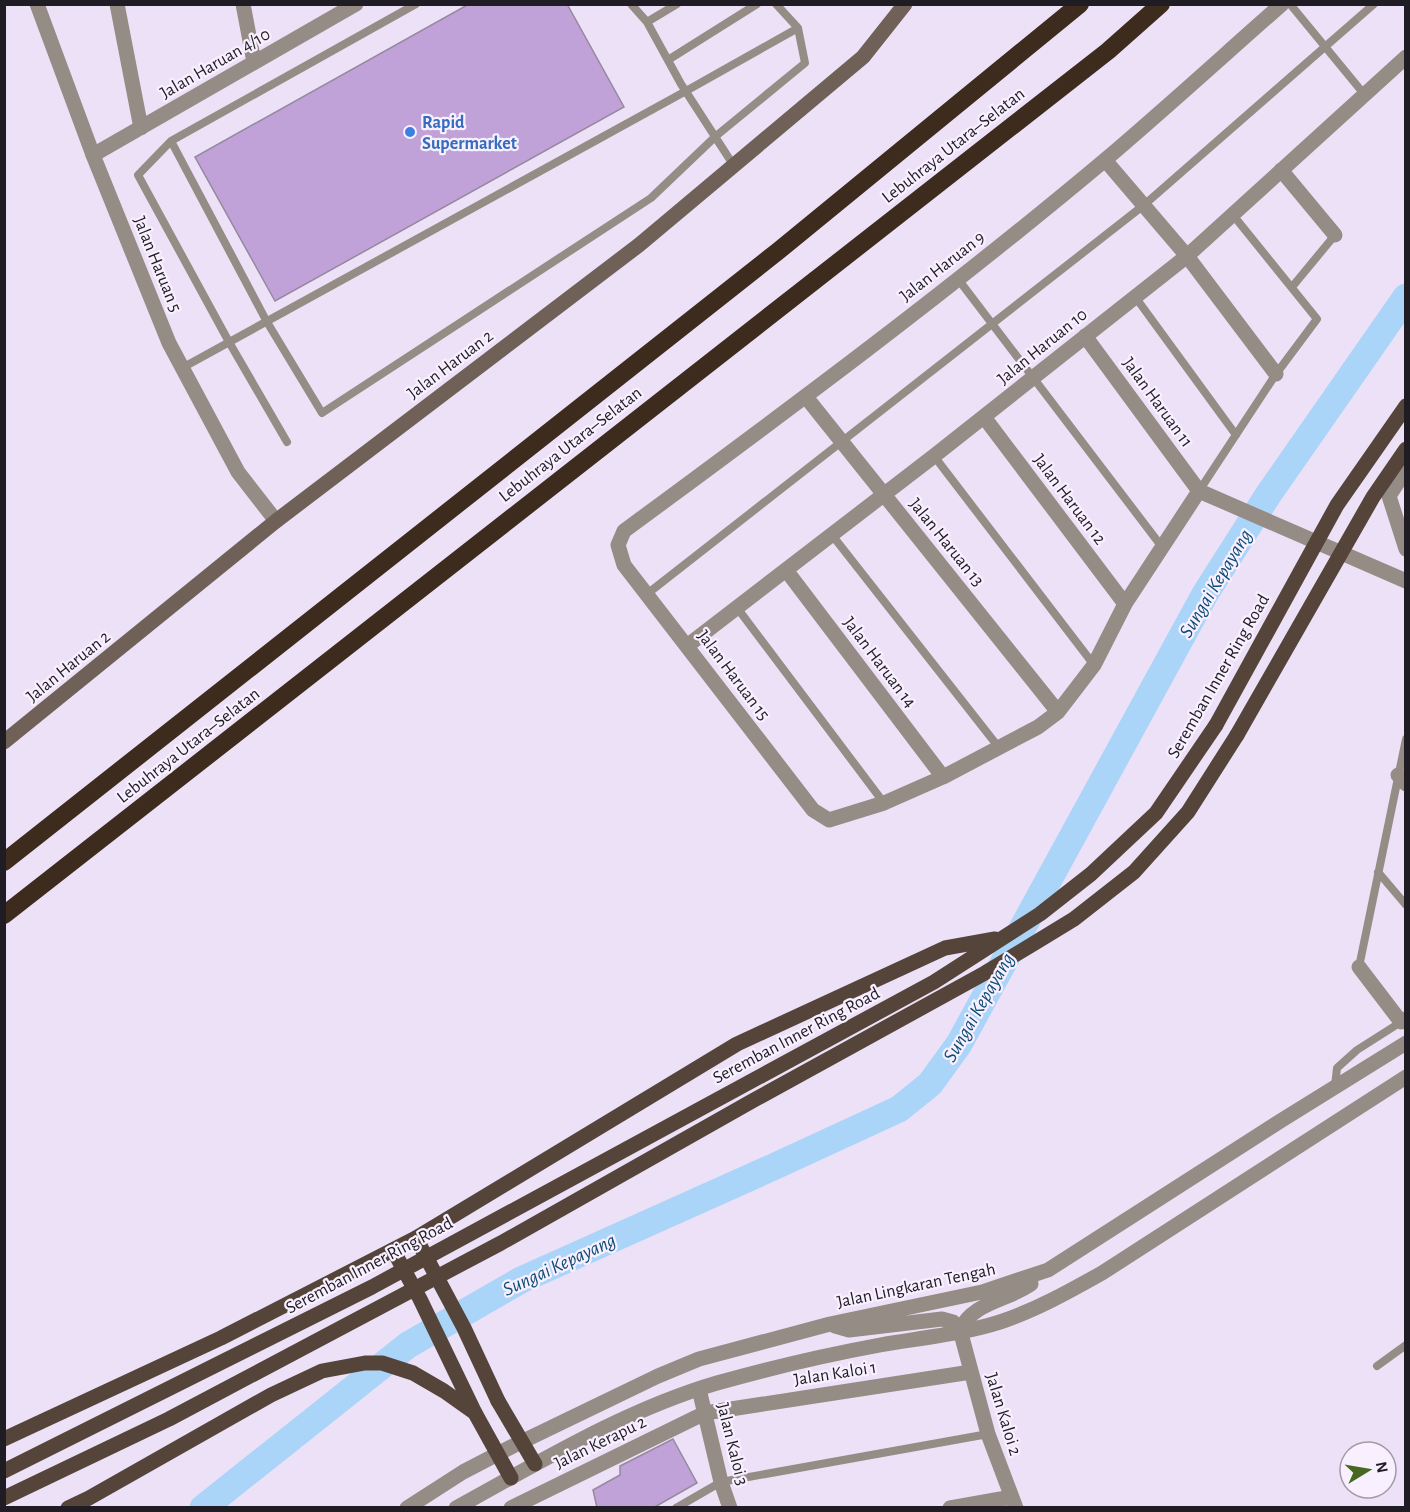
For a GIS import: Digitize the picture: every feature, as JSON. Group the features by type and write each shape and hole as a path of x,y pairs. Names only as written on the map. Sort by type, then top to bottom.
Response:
{"highway":[{"name":"Lebuhraya Utara–Selatan","path":"4,862 777,252 1080,4"},
{"name":"Lebuhraya Utara–Selatan","path":"4,915 1098,58 1161,4"}],"main road":[{"name":"Jalan Haruan 2","path":"4,742 276,521 639,245 863,57 905,4"},
{"name":"Seremban Inner Ring Road","path":"4,1471 372,1287 934,982 1040,914 1090,874 1156,813 1216,725 1337,505 1406,406"},
{"name":"Seremban Inner Ring Road","path":"4,1498 169,1419 501,1244 754,1100 985,973 1074,919 1134,872 1188,812 1237,735 1373,497 1406,449"},
{"path":"4,1439 220,1338 416,1238 737,1044 945,948 1005,937"},
{"path":"416,1238 464,1328 498,1401 535,1464"},
{"path":"393,1250 420,1299 475,1413 511,1478"},
{"path":"68,1508 271,1395 322,1371 365,1363 382,1363 428,1380 475,1413"}],"street":[{"name":"Jalan Haruan 5","path":"37,4 93,155 169,343 238,472 276,521"},
{"path":"117,4 141,128"},
{"path":"243,4 254,62"},
{"name":"Jalan Haruan 4/10","path":"93,155 356,4"},
{"name":"Jalan Haruan 9","path":"618,546 624,531 806,397 958,279 1105,160 1282,4"},
{"name":"Jalan Haruan 10","path":"687,646 738,609 1136,298 1233,215 1406,57"},
{"path":"1105,160 1187,256 1276,374"},
{"path":"1281,170 1335,235"},
{"name":"Jalan Haruan 11","path":"1085,336 1199,491"},
{"name":"Jalan Haruan 13","path":"806,397 1058,712"},
{"name":"Jalan Haruan 12","path":"984,417 1125,604"},
{"path":"1406,470 1389,496 1406,549"},
{"path":"884,803 1000,749 1038,728 1058,712 1094,665 1125,604 1199,491 1406,581"},
{"name":"Jalan Haruan 15","path":"618,546 624,565 813,810 829,820 884,803"},
{"name":"Jalan Haruan 14","path":"786,570 943,777"},
{"path":"1359,968 1403,1020"},
{"name":"Jalan Lingkaran Tengah","path":"407,1508 464,1472 523,1441 658,1376 699,1359 830,1324 982,1292 1048,1270 1406,1044"},
{"path":"456,1508 535,1464 624,1419 699,1389 847,1351 1000,1322 1052,1301 1102,1273 1406,1077"},
{"path":"960,1330 969,1316 990,1303 1021,1290 1048,1270"},
{"path":"830,1324 849,1330 942,1319 953,1322 960,1330"},
{"name":"Jalan Kaloi 2","path":"960,1330 988,1434 1014,1502"},
{"name":"Jalan Kaloi 1","path":"705,1413 971,1372"},
{"name":"Jalan Kaloi 3","path":"699,1389 730,1508"},
{"name":"Jalan Kerapu 2","path":"512,1508 705,1413"},
{"path":"950,1508 1014,1502"}],"lane":[{"path":"287,441 229,342 138,175 171,141 416,4"},
{"path":"631,4 647,22 686,91 734,166"},
{"path":"647,22 676,4"},
{"path":"668,60 757,4"},
{"path":"171,141 267,322 322,413 651,198 716,136 806,63 798,28 776,4"},
{"path":"1290,4 1364,94"},
{"path":"647,594 1144,205 1374,4"},
{"path":"182,368 798,28"},
{"path":"1199,491 1276,374 1317,319 1233,215"},
{"path":"1292,287 1335,235"},
{"path":"958,279 1162,547"},
{"path":"1136,298 1236,435"},
{"path":"934,456 1094,665"},
{"path":"832,535 1000,749"},
{"path":"738,609 884,803"},
{"path":"1359,968 1378,872 1402,780 1406,739"},
{"path":"1378,872 1406,905"},
{"path":"1335,1087 1337,1068 1357,1050 1403,1020"},
{"path":"1377,1366 1406,1345"},
{"path":"676,1508 722,1482 988,1434"}],"building":[{"name":"Rapid Supermarket","path":"469,4 567,4 624,107 275,301 195,157"},
{"path":"673,1439 697,1483 653,1508 597,1508 593,1490 620,1475 620,1466"}],"waterway":[{"name":"Sungai Kepayang","path":"203,1508 408,1345 521,1280 899,1109 930,1084 959,1044 1205,594 1268,495 1406,297"}],"place":[{"name":"Rapid Supermarket","path":"410,132"}]}
